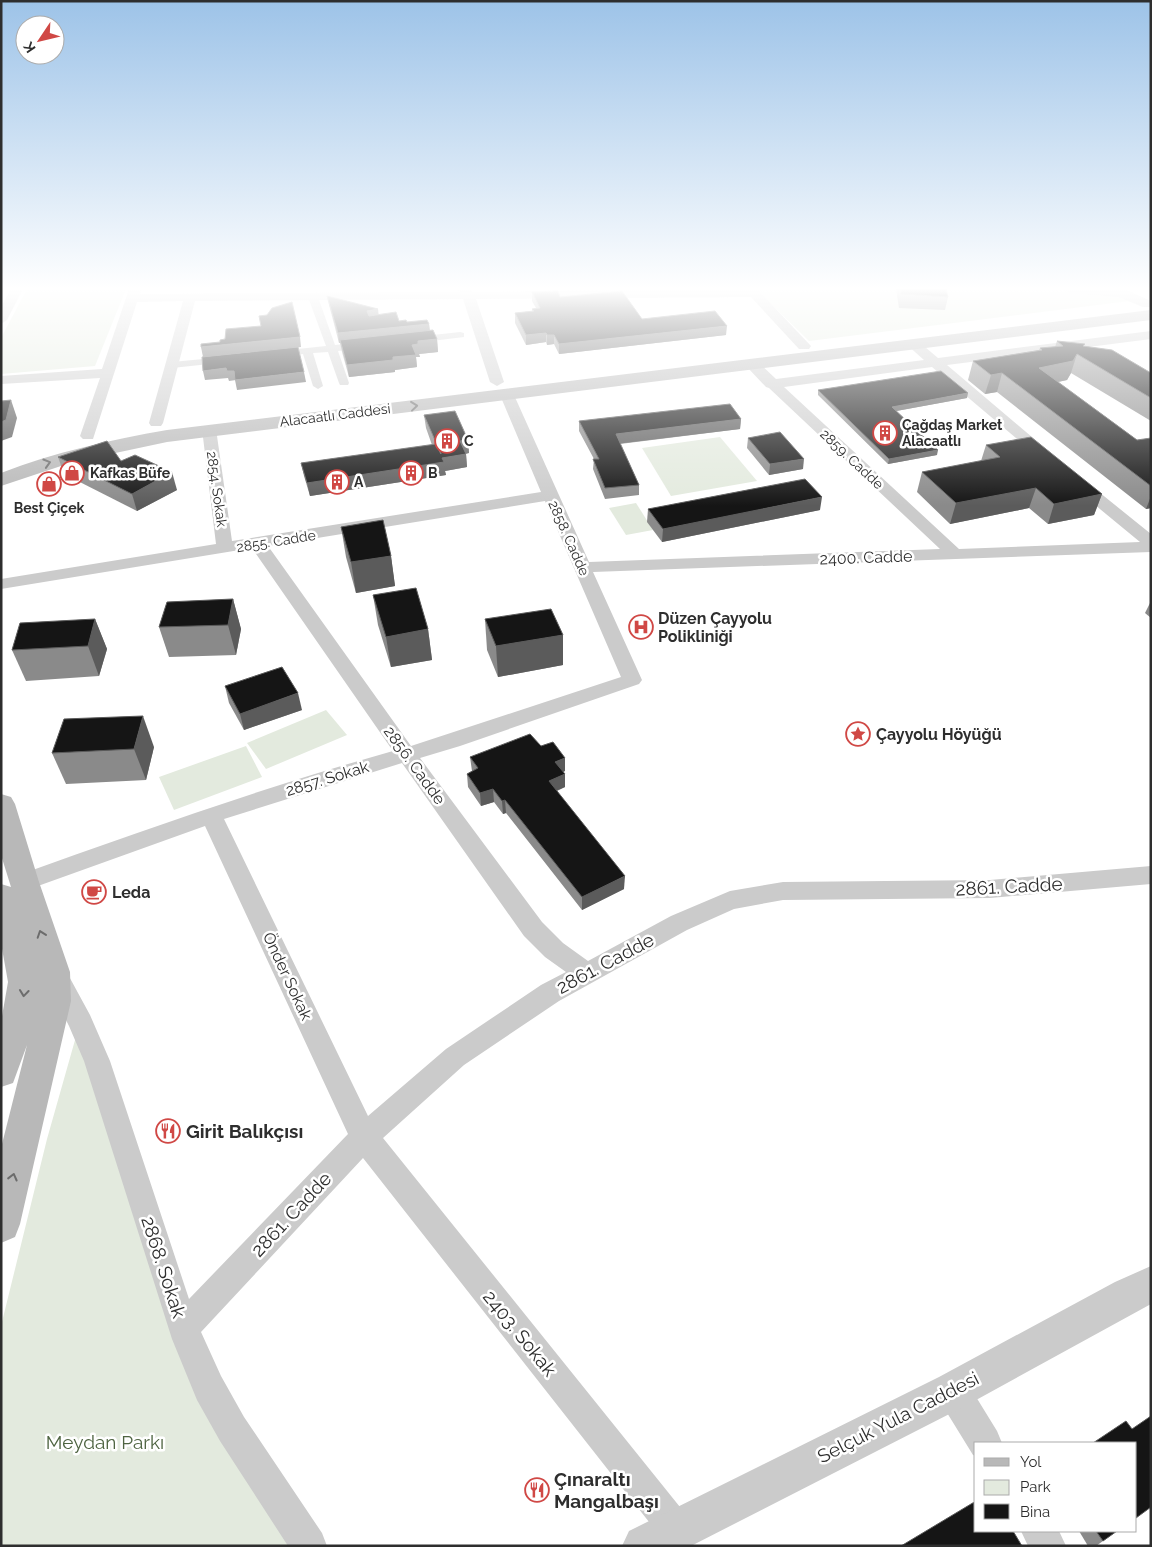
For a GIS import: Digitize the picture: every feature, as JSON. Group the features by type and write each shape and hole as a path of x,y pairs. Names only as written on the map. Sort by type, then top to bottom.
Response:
{"main road":[{"name":"Alacaatlı Caddesi","path":"1,480 37,466 106,447 208,430 697,361"},
{"name":"Alacaatlı Caddesi","path":"16,456 88,436 156,423 775,361"},
{"path":"1,804 24,977 24,993 20,1014 1,1072"},
{"path":"1,1224 55,1001 54,972 12,889"}],"street":[{"path":"88,436 111,361"},
{"path":"156,423 173,361"},
{"path":"172,365 209,361"},
{"path":"311,361 318,386"},
{"path":"336,361 344,383"},
{"name":"2858. Cadde","path":"492,361 502,389 632,680"},
{"path":"771,384 949,361"},
{"path":"935,363 1151,543"},
{"name":"2859. Cadde","path":"752,364 771,384 954,553"},
{"path":"1,380 107,373"},
{"name":"2854. Sokak","path":"208,430 225,549"},
{"name":"2855. Cadde","path":"1,584 258,544 550,495"},
{"name":"2856. Cadde","path":"258,544 406,754 533,928 554,950 586,973"},
{"name":"2400. Cadde","path":"582,567 1151,547"},
{"name":"2857. Sokak","path":"12,889 211,815 324,778 462,739 632,680"},
{"name":"Önder Sokak","path":"211,815 364,1137"},
{"name":"2861. Cadde","path":"183,1328 364,1137 455,1057 550,993 679,923 730,900 774,892 990,889 1151,875"},
{"name":"2868. Sokak","path":"54,972 82,1023 97,1061 183,1328 210,1388 232,1429 309,1546"},
{"name":"2403. Sokak","path":"364,1137 660,1537"},
{"name":"Selçuk Yula Caddesi","path":"660,1537 953,1391 1128,1295 1151,1285"},
{"path":"953,1391 984,1442"},
{"path":"1040,1532 1048,1546"}],"green space":[{"path":"1,361 97,361 95,366 1,374"},
{"path":"720,437 757,481 671,496 642,448"},
{"path":"636,503 653,530 626,535 609,508"},
{"path":"326,710 347,735 266,769 247,743"},
{"path":"246,746 262,777 174,810 159,777"},
{"name":"Meydan Parkı","path":"77,1033 143,1235 295,1546 1,1546 1,1326 47,1139"}],"building":[{"path":"202,361 301,361 304,372 235,380 234,371 227,371 226,368 203,371"},
{"path":"346,361 382,361 347,365"},
{"path":"973,361 1072,361 1039,368 1137,440 1151,438 1151,486 1002,373 991,375"},
{"path":"1089,361 1131,361 1151,373 1151,398"},
{"name":"Çağdaş Market Alacaatlı","path":"941,371 968,393 892,407 938,450 889,459 818,390"},
{"path":"11,400 6,420 1,422 1,401"},
{"path":"730,404 741,419 616,434 639,485 605,488 593,459 599,459 579,421"},
{"path":"455,411 468,440 460,441 466,454 442,458 444,462 307,483 301,463 436,444 441,454 424,415"},
{"path":"780,432 804,459 770,464 748,438"},
{"path":"1031,437 1102,494 1054,504 1036,488 956,503 922,472 1000,457 986,445"},
{"path":"107,441 121,461 135,455 172,472 132,494 58,457"},
{"path":"805,479 822,497 663,529 648,509"},
{"path":"383,520 391,556 351,562 341,527"},
{"path":"416,588 428,629 386,637 373,595"},
{"path":"233,599 228,625 159,627 167,602"},
{"path":"551,609 563,635 496,646 485,619"},
{"path":"95,619 88,646 12,650 20,623"},
{"path":"282,667 298,693 240,714 225,686"},
{"path":"143,716 134,749 52,753 64,719"},
{"path":"530,734 541,746 553,742 565,758 555,762 565,774 549,781 625,876 582,897 505,800 502,801 493,789 480,793 467,774 478,768 470,757"},
{"path":"1151,1416 1151,1507 1137,1517 1137,1442 1094,1442 1126,1421 1132,1429"},
{"path":"974,1502 974,1532 1014,1532 1022,1546 901,1546"},
{"path":"1097,1532 1116,1532 1103,1541"}],"place":[{"name":"Çağdaş Market Alacaatlı","path":"885,433"},
{"name":"C","path":"447,441"},
{"name":"Kafkas Büfe","path":"72,473"},
{"name":"B","path":"411,473"},
{"name":"A","path":"337,482"},
{"name":"Best Çiçek","path":"49,484"},
{"name":"Düzen Çayyolu Polikliniği","path":"641,627"},
{"name":"Çayyolu Höyüğü","path":"858,734"},
{"name":"Leda","path":"94,892"},
{"name":"Girit Balıkçısı","path":"168,1131"},
{"name":"Çınaraltı Mangalbaşı","path":"537,1490"}]}
